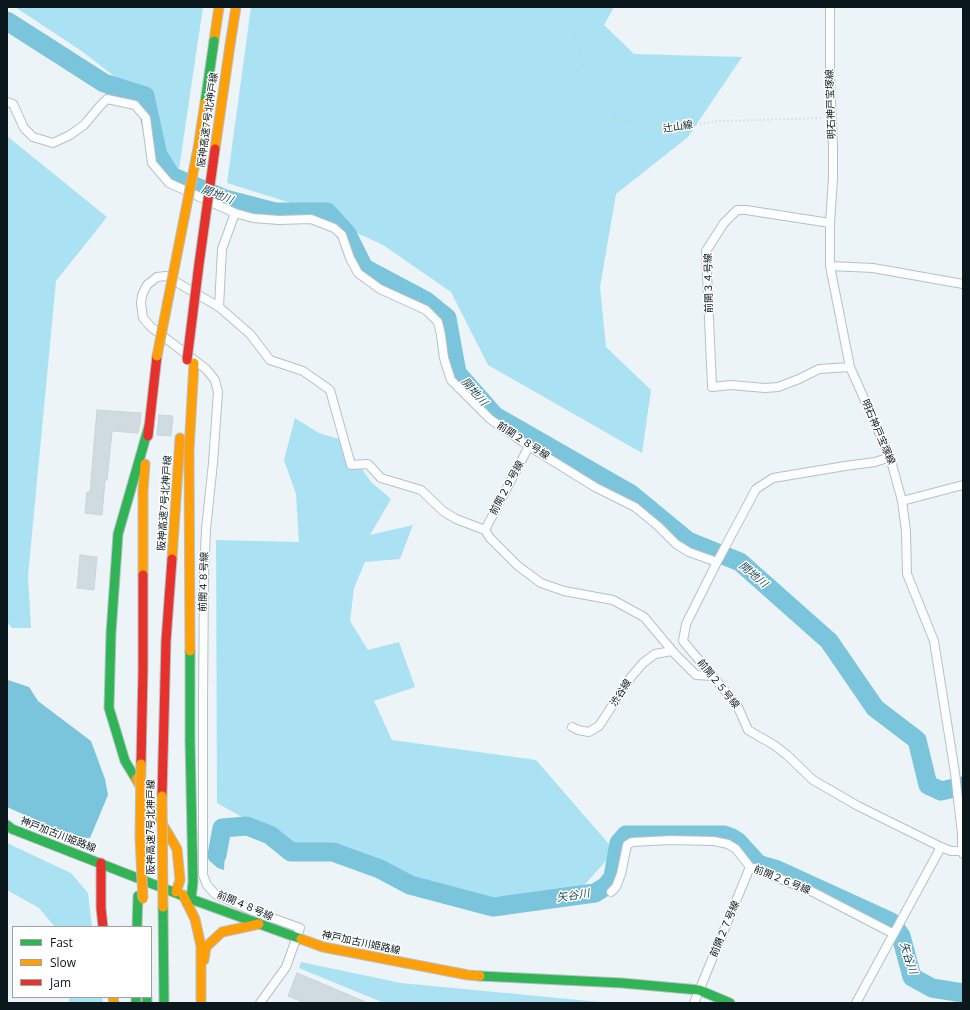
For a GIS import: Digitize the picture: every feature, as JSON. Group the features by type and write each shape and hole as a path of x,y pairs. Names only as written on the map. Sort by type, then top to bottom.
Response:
{"main road":[{"name":"阪神高速7号北神戸線","path":"144,926 141,897 140,837 143,670 143,491 157,356 198,148 219,7"},
{"name":"阪神高速7号北神戸線","path":"191,361 199,264 236,7"},
{"path":"182,410 191,361"},
{"path":"183,895 193,882 190,741 189,450 191,361"},
{"path":"149,426 118,534 111,633 109,708 125,761 177,848 183,895 195,919 201,946 201,1003"},
{"name":"阪神高速7号北神戸線","path":"164,1003 162,796 166,641 181,426"},
{"name":"神戸加古川姫路線","path":"7,825 12,829 323,947 468,975 622,983 699,990 730,1003"},
{"path":"101,863 101,908 104,926"},
{"path":"137,926 141,897"},
{"path":"202,970 206,947 222,932 259,924"}],"street":[{"name":"明石神戸宝塚線","path":"830,7 830,76 833,147 830,266 850,368 890,457 902,501 906,531 907,574 934,641 956,780 963,852"},
{"name":"前開２８号線","path":"7,102 13,104 24,128 33,137 54,143 70,135 84,125 107,99 136,105 146,118 152,163 169,183 235,213 253,218 279,220 311,219 334,228 342,236 350,258 358,273 380,289 426,310 438,322 444,358 451,380 490,419 529,446 595,487 635,507 658,526 676,544 689,552 717,562"},
{"name":"前開３４号線","path":"830,223 746,210 736,210 724,223 706,251 712,388 731,385 765,388 778,387 819,369 850,368"},
{"path":"235,213 222,249 219,307 250,334 270,360 303,371 330,390 351,465 368,464 381,478 422,490 443,511 456,520 486,530 490,538 518,566 541,583 564,591 613,600 644,617 672,651 696,675 712,676"},
{"path":"830,266 873,268 963,284"},
{"name":"前開４８号線","path":"219,307 166,276 157,277 147,285 142,295 141,303 143,318 151,327 206,369 215,380 218,392 213,463 206,529 204,575 202,703 203,875 215,894 253,911 300,928 297,938"},
{"name":"前開２９号線","path":"486,530 529,446"},
{"name":"前開２５号線","path":"890,457 875,462 773,478 756,489 686,624 683,641 737,705 748,730 774,745 787,755 812,780 858,806 941,847 952,851 963,852"},
{"path":"902,501 963,484"},
{"name":"渋谷線","path":"572,727 588,732 599,726 643,663 655,654 672,651"},
{"name":"前開２６号線","path":"610,892 616,887 621,874 627,845 632,842 678,840 714,841 728,844 736,849 750,867 813,892 896,930"},
{"path":"856,1003 941,847"},
{"name":"前開２７号線","path":"694,1003 750,867"},
{"path":"260,1003 286,967 297,938"}],"path":[{"name":"辻山線","path":"570,7 569,10 573,35 582,58 582,64 576,70 574,78 577,89 581,97 599,112 639,126 658,130 719,121 831,117"}],"shaded area":[{"path":"15,7 203,7 179,169 168,165 147,102 83,52"},
{"path":"251,7 614,7 604,25 634,54 742,57 688,137 616,194 600,287 606,347 651,390 642,453 488,365 451,292 383,245 294,204 227,183"},
{"path":"7,136 107,217 56,281 28,576 31,628 12,628 7,622"},
{"path":"295,418 319,433 342,440 371,482 391,499 370,535 413,525 400,559 365,562 354,588 350,621 368,650 399,642 415,687 374,701 392,740 536,760 615,851 577,893 470,898 290,844 217,803 216,540 299,542 296,494 284,460"},
{"path":"7,678 8,680 29,687 38,701 91,741 105,779 108,795 90,838 74,837 7,807"},
{"path":"226,831 224,870 213,864 212,840"},
{"path":"7,843 71,873 88,893 92,926 54,926 39,908 7,890"},
{"path":"301,962 401,983 600,1002 384,1003 299,968"},
{"path":"69,998 102,998 103,1003 69,1003"}],"building":[{"path":"97,410 141,413 138,433 112,431 102,515 85,513 87,492 90,492"},
{"path":"159,415 173,416 171,436 157,435"},
{"path":"80,555 97,557 94,590 77,588"},
{"path":"297,973 368,1003 305,1003 288,996"}],"waterway":[{"name":"開地川","path":"7,21 104,83 145,96 158,155 171,176 225,199 275,212 327,212 347,234 364,268 426,301 447,318 457,373 495,416 631,494 688,541 740,562 829,641 875,708 917,740 928,785 941,791 963,786"},
{"name":"矢谷川","path":"217,855 222,828 247,826 270,835 291,852 333,852 380,869 410,885 493,907 595,893 606,886 613,877 619,843 626,835 724,835 738,842 758,864 775,869 891,922 901,936 912,977 932,988 963,993"}],"traffic: fast":[{"path":"205,103 214,41"},
{"path":"136,779 125,761 109,708 111,633 118,534 149,426"},
{"path":"190,651 193,882 191,899"},
{"path":"7,825 12,829 191,899 301,939"},
{"path":"137,926 138,896"},
{"path":"163,907 164,1003"},
{"path":"480,976 622,983 699,990 730,1003"},
{"path":"136,998 136,1003"},
{"path":"147,998 147,1003"}],"traffic: slow":[{"path":"214,41 219,7"},
{"path":"230,45 236,7"},
{"path":"215,149 230,45"},
{"path":"157,356 198,148 205,103"},
{"path":"190,651 189,450 194,363"},
{"path":"172,559 180,438"},
{"path":"143,575 143,491 145,464"},
{"path":"141,764 140,837 143,899"},
{"path":"136,779 177,849 180,880 176,892"},
{"path":"162,796 163,907"},
{"path":"183,895 195,919 201,946 201,1003"},
{"path":"204,960 206,947 222,932 259,924"},
{"path":"301,939 323,947 480,976"},
{"path":"113,998 114,1003"}],"traffic: jam":[{"path":"187,360 215,149"},
{"path":"148,436 157,356"},
{"path":"162,796 166,641 172,559"},
{"path":"141,764 143,575"},
{"path":"101,863 101,908 103,926"}]}
